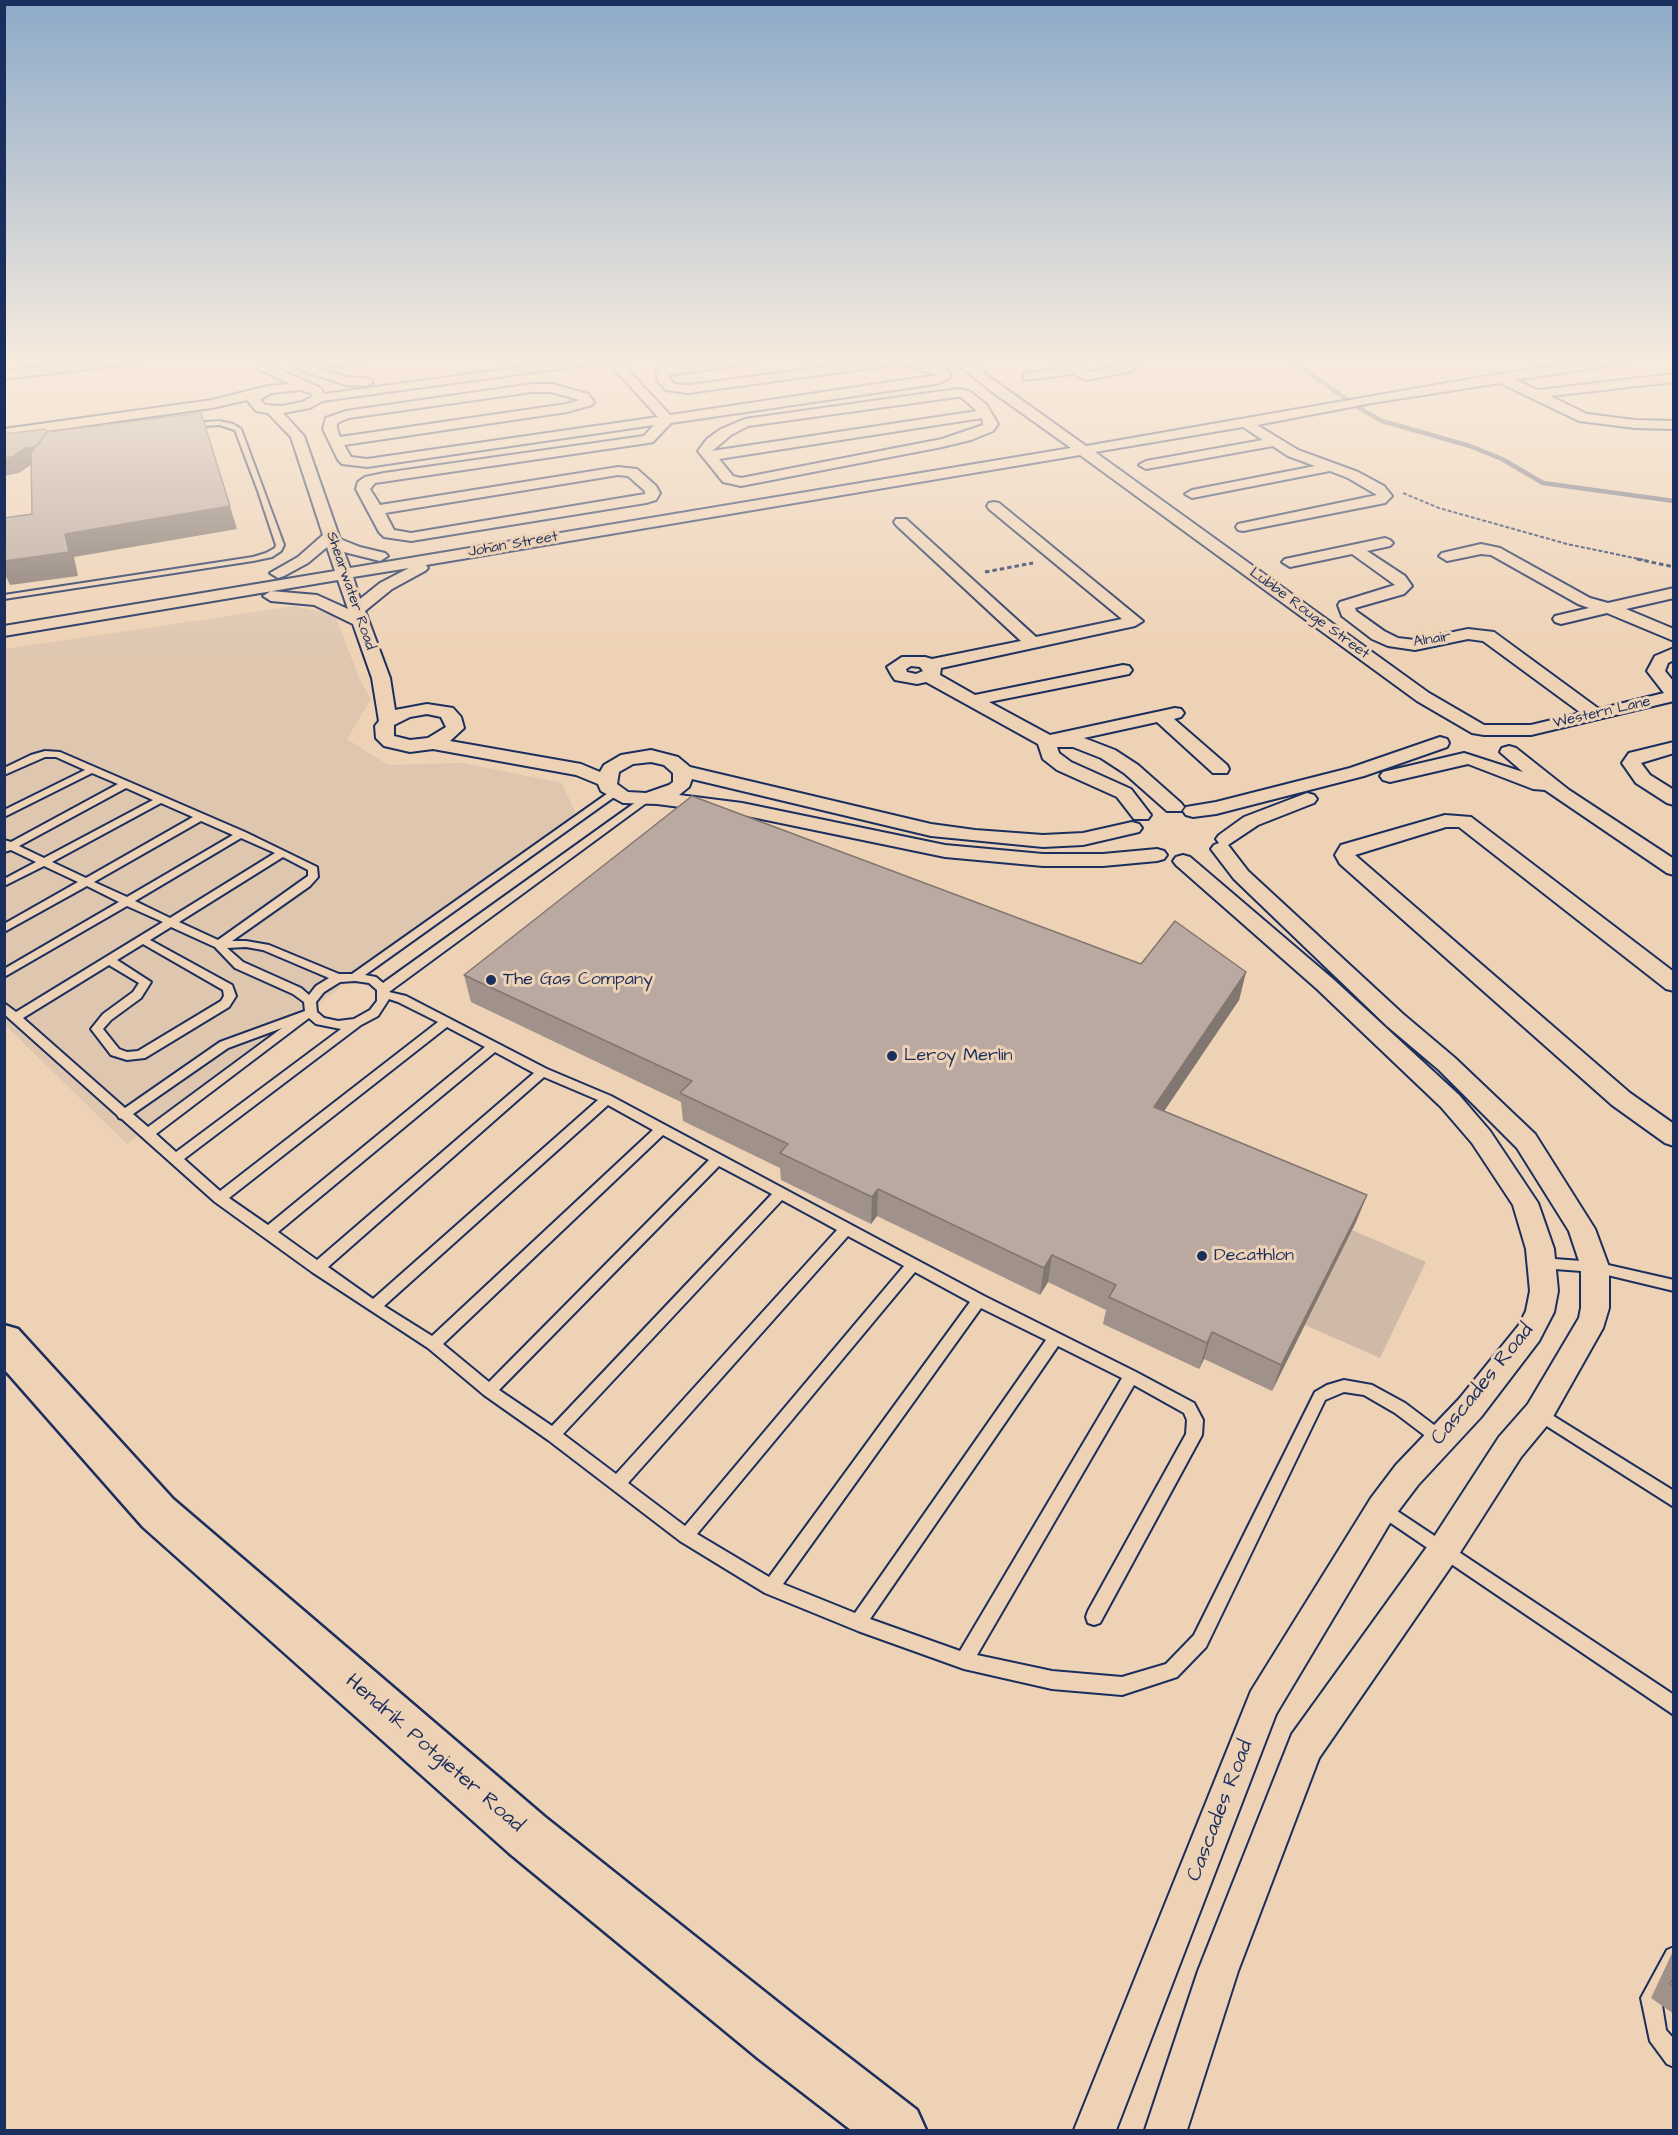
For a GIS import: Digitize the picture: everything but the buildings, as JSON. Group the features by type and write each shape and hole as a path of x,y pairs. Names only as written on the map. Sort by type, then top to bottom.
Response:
{"main road":[{"name":"Hendrik Potgieter Road","path":"4,1341 166,1520 527,1835 779,2039 897,2130"}],"street":[{"name":"Shearwater Road","path":"312,459 332,539 381,678 388,721 382,732 391,742 410,746 433,743"},
{"path":"346,459 347,461 367,463 397,459"},
{"path":"376,510 618,471 632,472 653,493 651,497 639,500 411,537 389,534 384,529 363,489 363,485 370,480 515,459"},
{"path":"709,459 728,479 741,482 861,459"},
{"name":"Johan Street","path":"4,631 227,594 342,568 380,556 969,459"},
{"name":"Johan Street","path":"4,620 278,573 443,557 991,459"},
{"name":"Johan Street","path":"1071,459 1087,462 1104,471"},
{"name":"Lubbe Rouge Street","path":"1093,459 1104,471 1181,526 1194,531"},
{"name":"Lubbe Rouge Street","path":"1097,459 1423,697 1503,740 1509,749"},
{"path":"1146,465 1182,459"},
{"path":"1243,527 1384,498 1383,493 1369,483 1308,459"},
{"path":"1192,494 1331,467"},
{"path":"994,507 1135,621 1032,643 929,670 970,701 1047,741 1076,741 1108,754 1183,809 1210,818 1219,824 1223,844 1241,875 1395,1020 1447,1064 1526,1141 1582,1229 1595,1267 1593,1320 1539,1413 1510,1447 1443,1551 1305,1747 1218,1971 1166,2130"},
{"path":"902,522 1032,643"},
{"path":"278,573 303,560 332,539 356,551 380,556"},
{"path":"1290,562 1385,543"},
{"name":"Alnair","path":"1354,549 1399,579 1404,586 1398,591 1346,605 1345,609 1348,613 1378,635 1394,642 1415,645 1468,634 1488,636 1596,715"},
{"path":"1447,556 1481,549 1496,551 1584,601 1643,620 1674,636"},
{"path":"227,594 312,599 358,615 386,586 443,557"},
{"path":"1561,619 1674,593"},
{"path":"1670,699 1656,671 1661,660 1674,652"},
{"path":"970,701 1123,670"},
{"path":"381,678 427,708"},
{"name":"Lubbe Rouge Street","path":"1423,697 1441,725 1443,737 1453,755 1470,761"},
{"name":"Western Lane","path":"618,764 628,759 651,756 671,761 683,771 919,828 975,836 1043,841 1083,838 1136,822 1150,811 1216,808 1357,772 1443,737 1460,727 1531,730 1670,699"},
{"path":"388,721 405,712 427,708 447,712 453,717 455,728"},
{"path":"1047,741 1168,714 1220,769"},
{"path":"433,743 443,739 455,728"},
{"path":"455,728 618,764"},
{"name":"Western Lane","path":"1183,861 1208,857 1251,821 1292,804 1413,770 1470,761 1498,760 1506,757 1509,749 1531,730"},
{"path":"1047,741 1050,755 1064,766 1124,793 1136,822 1133,836 1138,843 1157,855"},
{"path":"433,743 581,770 634,799 742,809 945,851 1043,860 1103,860 1157,855 1183,861"},
{"path":"1674,747 1636,757 1631,763 1643,779 1674,799"},
{"path":"1509,749 1562,794 1674,869"},
{"path":"1470,761 1562,794"},
{"path":"610,787 607,775 618,764"},
{"path":"652,799 668,794 682,783 683,771"},
{"path":"1674,984 1464,821 1445,821 1348,849 1345,855 1347,860 1621,1099 1674,1137"},
{"name":"Cascades Road","path":"1095,2130 1263,1703 1382,1508 1407,1475 1470,1408 1529,1333 1540,1312 1544,1291 1540,1249 1521,1197 1481,1137 1450,1101 1325,984 1183,861"}],"lane":[{"path":"4,597 253,560 269,555 280,545 249,459"},
{"path":"4,772 45,754 57,754 284,853 313,869 313,877 306,884 219,945"},
{"path":"4,814 91,770"},
{"path":"7,847 126,784"},
{"path":"356,977 610,787"},
{"path":"176,1159 357,1022 374,1013 383,1001 384,992 652,799"},
{"path":"4,883 160,800"},
{"path":"4,929 201,817"},
{"path":"4,974 241,834"},
{"path":"7,847 219,945 239,965 297,991 320,1022 338,1025 357,1022"},
{"path":"15,1018 284,853"},
{"path":"110,961 145,982 136,995 107,1017 97,1029 115,1052 127,1056 141,1054 225,1004 230,996 228,988 143,940"},
{"path":"219,945 246,944 265,947 338,978 356,977 372,981 384,992 402,999 543,1072 663,1128 979,1300 1131,1376 1189,1408 1195,1420 1194,1435 1094,1617"},
{"path":"146,1135 310,1007 320,989 338,978"},
{"path":"4,1007 219,1198 374,1307 433,1344 489,1391 553,1435 686,1536 771,1587 858,1623 964,1661 1052,1680 1122,1686 1171,1671 1200,1641 1320,1396 1332,1389 1344,1386 1367,1389 1401,1408 1441,1439"},
{"path":"123,1115 224,1045 310,1007"},
{"path":"219,1198 446,1022"},
{"path":"267,1233 493,1047"},
{"path":"317,1268 543,1072"},
{"path":"374,1307 607,1100"},
{"path":"433,1344 663,1128"},
{"path":"489,1391 718,1159"},
{"path":"553,1435 781,1193"},
{"path":"617,1484 847,1228"},
{"path":"1541,1263 1595,1267 1674,1286"},
{"path":"686,1536 913,1264"},
{"path":"771,1587 979,1300"},
{"path":"858,1623 1056,1338"},
{"path":"964,1661 1131,1376"},
{"path":"1539,1413 1674,1500"},
{"path":"1382,1508 1674,1706"},
{"path":"1674,1957 1651,1998 1657,2034 1674,2057"}],"path":[{"path":"1400,491 1439,508 1567,544 1674,567"},
{"path":"960,577 1057,558"}],"shaded area":[{"path":"295,606 335,615 359,678 371,699 347,739 388,765 462,763 562,783 576,814 127,1144 5,1025 5,649"},
{"path":"1352,1230 1426,1262 1380,1358 1305,1325"}],"waterway":[{"path":"1501,459 1543,483 1674,501"}],"place":[{"name":"The Gas Company","path":"491,980"},
{"name":"Leroy Merlin","path":"892,1056"},
{"name":"Decathlon","path":"1202,1256"}]}
